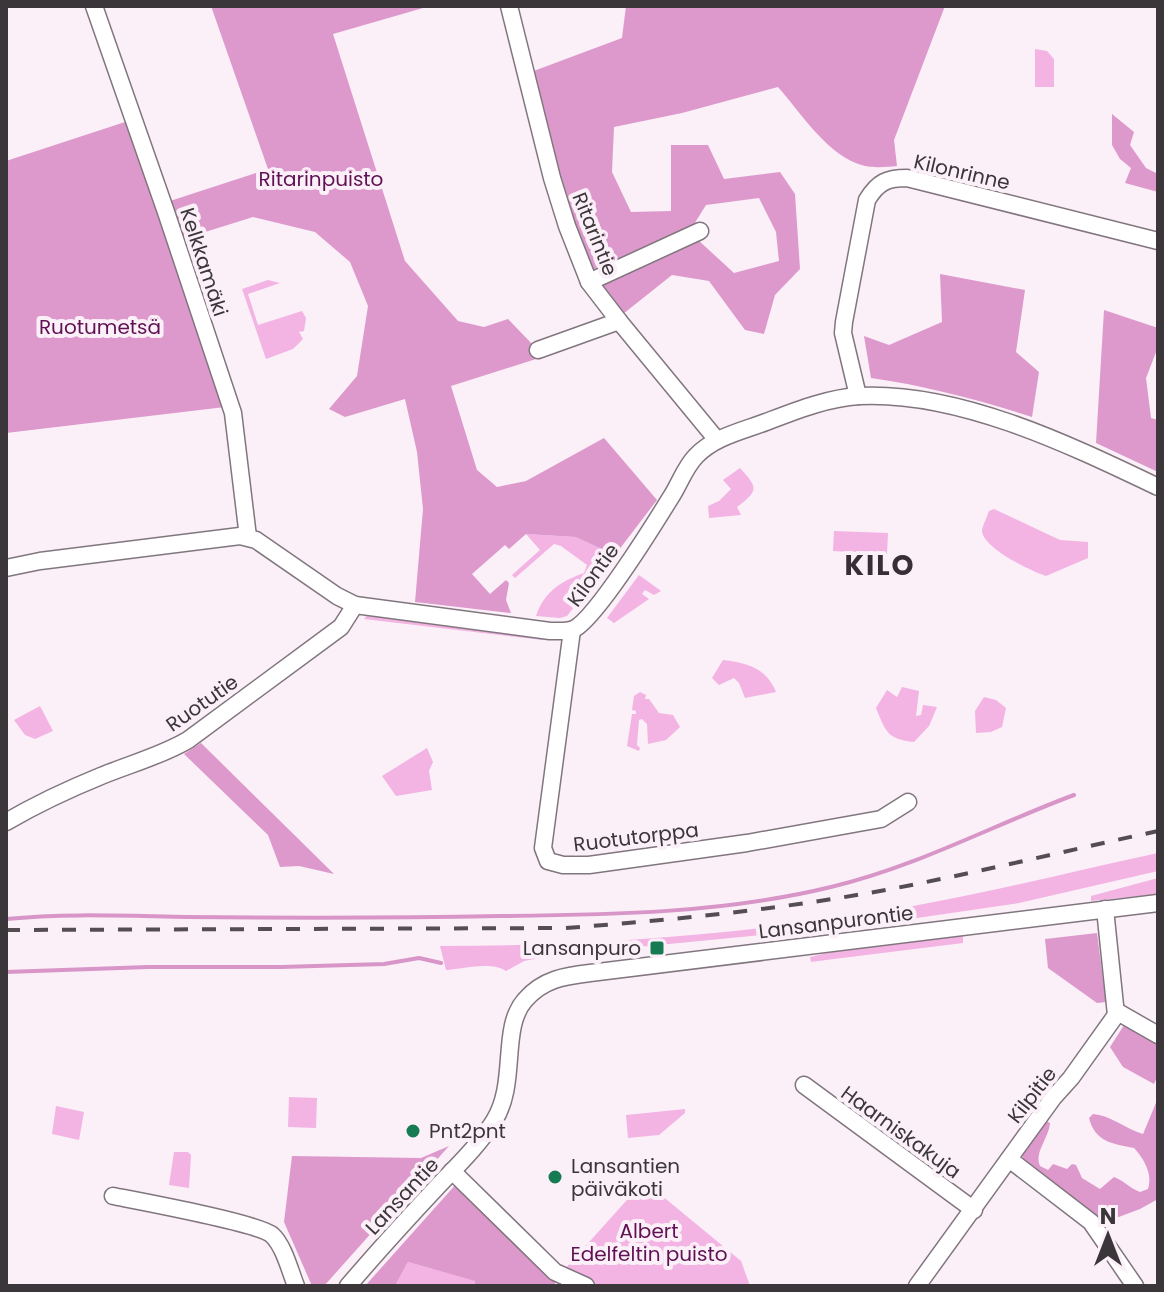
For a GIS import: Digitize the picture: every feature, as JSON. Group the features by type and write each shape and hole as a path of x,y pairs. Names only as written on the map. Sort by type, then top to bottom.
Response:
{"street":[{"name":"Kelkkamäki","path":"94,6 233,413 248,537"},
{"name":"Ritarintie","path":"509,6 552,178 589,282 717,440"},
{"name":"Kilonrinne","path":"858,396 843,333 845,308 867,200 884,180 907,178 1158,241"},
{"path":"589,282 700,231"},
{"path":"538,350 619,321"},
{"name":"Kilontie","path":"248,537 355,605 550,631 572,630 590,615 627,564 694,457 717,440 834,399 897,397 935,403 1013,424 1158,487"},
{"path":"6,568 186,542 248,537"},
{"name":"Ruotutie","path":"6,822 35,805 188,740 341,627 355,605"},
{"name":"Ruotutorppa","path":"572,630 543,848 548,861 563,865 589,865 747,843 881,819 908,802"},
{"name":"Lansanpurontie","path":"526,999 544,983 562,977 1158,903"},
{"path":"1105,909 1116,1011 1158,1035"},
{"name":"Lansantie","path":"348,1286 494,1120 509,1078 516,1011 526,999"},
{"name":"Kilpitie","path":"917,1286 1105,1031 1116,1011"},
{"name":"Haarniskakuja","path":"804,1085 974,1210"},
{"path":"1009,1159 1091,1222 1135,1286"},
{"path":"452,1171 555,1272 586,1286"},
{"path":"113,1196 271,1233 296,1286"}],"green space":[{"name":"Ritarinpuisto","path":"211,6 430,6 333,34 405,261 458,321 484,327 508,319 533,345 536,359 451,386 477,470 497,487 526,481 604,438 657,500 615,555 576,537 526,534 509,549 505,545 472,574 490,594 506,580 509,583 506,600 511,613 415,602 423,509 417,452 405,399 345,417 329,409 357,376 368,306 350,262 315,232 253,217 183,239 170,201 268,169"},
{"path":"626,6 945,6 894,140 897,166 865,166 839,154 778,87 682,113 614,127 612,172 631,212 671,211 671,145 708,145 724,179 780,172 795,194 800,269 775,295 764,334 745,330 709,281 672,275 623,314 598,282 697,239 734,273 779,261 776,232 759,198 706,205 691,229 589,271 557,176 531,72 622,38"},
{"path":"1035,49 1047,51 1054,59 1054,87 1035,87"},
{"path":"1112,114 1134,132 1130,145 1146,168 1158,174 1158,192 1125,183 1131,168 1120,159 1112,145"},
{"name":"Ruotumetsä","path":"128,121 225,407 6,433 6,161"},
{"path":"940,274 1025,290 1016,352 1039,372 1032,417 953,394 871,378 864,336 889,345 942,322"},
{"path":"268,280 280,283 248,294 258,325 302,311 306,318 304,331 299,332 303,339 293,349 266,359 242,289"},
{"path":"1104,310 1158,328 1158,347 1146,378 1151,418 1158,420 1158,472 1096,443"},
{"path":"740,468 754,489 737,507 741,515 709,518 708,506 719,501 731,489 723,480"},
{"path":"994,509 1060,540 1088,542 1088,558 1046,576 1019,564 998,551 984,537 983,526 989,511"},
{"path":"834,531 888,533 887,554 833,551"},
{"path":"526,534 577,537 615,555 567,616 536,616 549,594 561,584 584,573 587,565 554,544 515,578 512,575 540,550"},
{"path":"639,575 661,591 654,595 645,590 642,594 649,599 614,623 607,618"},
{"path":"368,614 543,637 543,640 364,619"},
{"path":"723,660 755,668 767,677 776,692 745,698 734,678 719,685 712,678"},
{"path":"902,687 919,691 916,716 921,715 923,705 937,707 929,726 914,742 898,739 889,733 876,708 887,690 897,697"},
{"path":"640,692 646,695 645,699 649,699 659,713 673,715 680,727 666,740 648,744 647,724 639,720 639,751 627,746 632,714 636,714 632,710 634,696"},
{"path":"984,697 996,700 1006,708 1002,727 976,733 975,711"},
{"path":"40,706 53,731 35,739 25,735 14,720"},
{"path":"201,743 334,874 299,866 280,867 268,835 184,754"},
{"path":"427,748 433,762 429,771 432,790 396,796 382,776"},
{"path":"1158,853 1158,871 1019,903 876,924 556,955 524,961 506,971 485,966 446,970 440,946 616,941 792,924 939,901"},
{"path":"1158,878 1158,894 1091,901 1091,896"},
{"path":"1097,933 1106,1002 1097,1003 1048,968 1045,939"},
{"path":"963,936 963,943 811,962 810,957 831,952"},
{"path":"1126,1022 1158,1039 1158,1075 1154,1084 1123,1067 1110,1047"},
{"path":"289,1097 317,1098 316,1128 288,1127"},
{"path":"1158,1098 1158,1199 1140,1209 1100,1224 1024,1164 1022,1152 1046,1121 1050,1123 1040,1150 1040,1166 1048,1170 1053,1164 1067,1169 1072,1164 1076,1165 1082,1178 1100,1189 1114,1177 1140,1192 1148,1189 1148,1172 1138,1152 1100,1137 1089,1118 1093,1114 1099,1115 1143,1134"},
{"path":"56,1106 84,1112 79,1140 52,1134"},
{"path":"685,1109 685,1113 659,1135 628,1138 626,1115"},
{"path":"449,1146 324,1286 312,1286 284,1222 292,1156 421,1158"},
{"path":"174,1152 188,1152 191,1155 189,1188 169,1185"},
{"path":"466,1173 564,1270 553,1286 475,1286 475,1281 408,1262 395,1286 365,1286"},
{"name":"Albert Edelfeltin puisto","path":"644,1181 741,1261 750,1286 601,1286 564,1270"},
{"path":"408,1262 476,1281 475,1286 395,1286"}],"waterway":[{"path":"6,919 74,915 305,918 542,916 709,907 791,896 863,879 1074,795"},
{"path":"6,972 384,964 419,958 441,963"}],"railway":[{"path":"6,930 565,928 647,921 769,908 891,889 1158,831"}],"place":[{"name":"Lansanpuro","path":"657,948"},
{"name":"Pnt2pnt","path":"413,1131"},
{"name":"Lansantien päiväkoti","path":"555,1177"}],"district":[{"name":"KILO","path":"880,565"}]}
